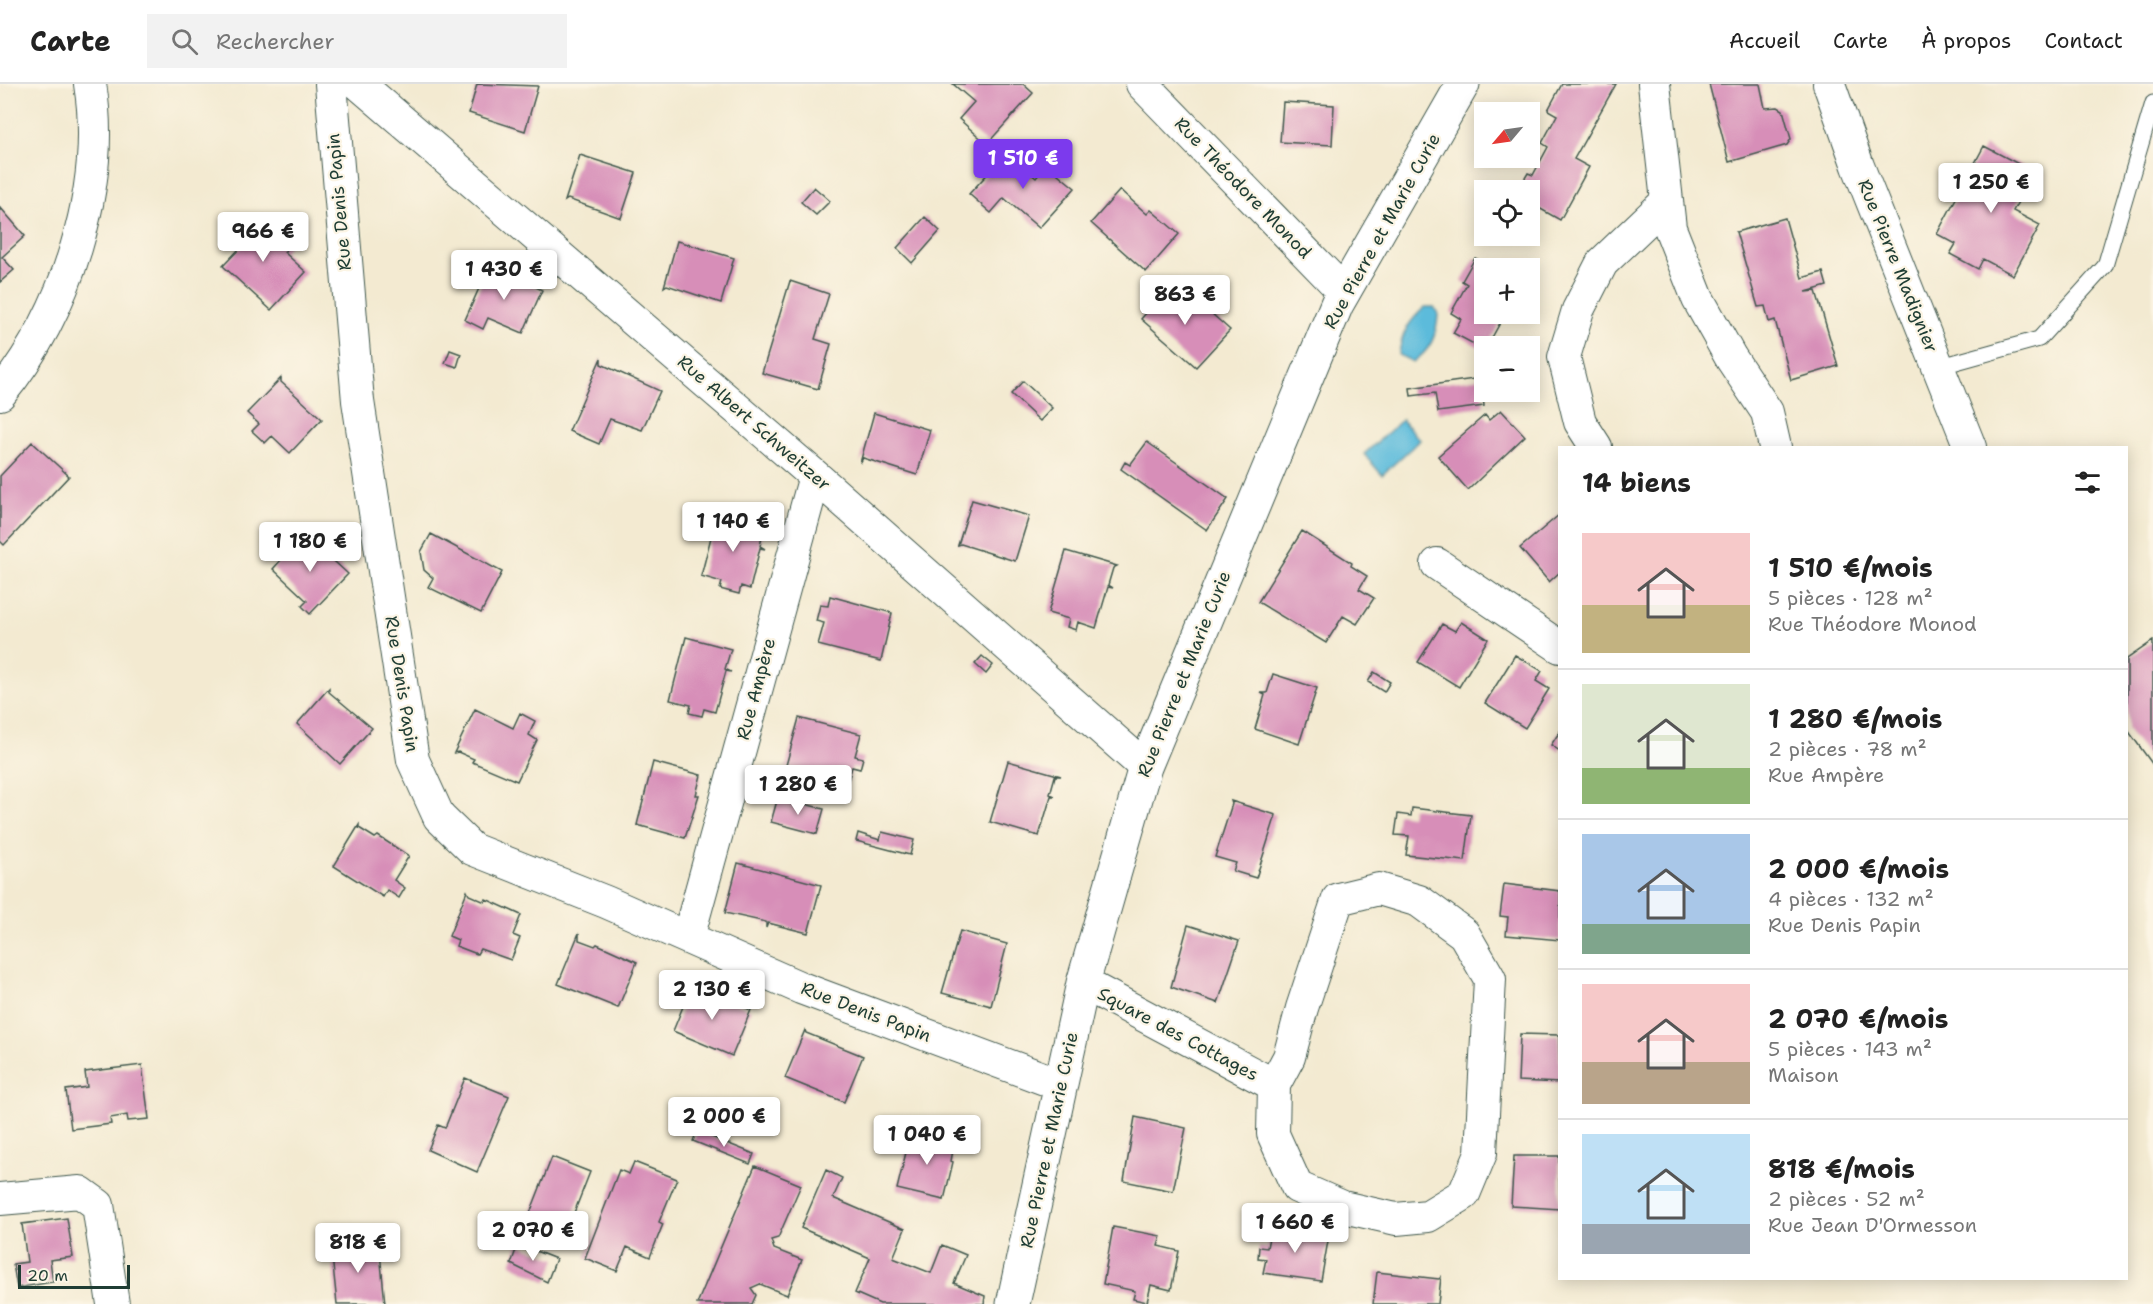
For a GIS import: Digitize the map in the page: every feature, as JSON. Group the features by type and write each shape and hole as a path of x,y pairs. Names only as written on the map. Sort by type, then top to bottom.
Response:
{"main road":[{"name":"Rue Pierre et Marie Curie","path":"1013,1304 1083,983 1145,766 1344,292 1464,84"}],"street":[{"path":"0,394 14,378 44,327 71,266 90,185 94,111 90,84"},
{"name":"Rue Denis Papin","path":"331,84 358,401 413,760 439,817 472,849 606,902 801,988 1060,1085"},
{"name":"Rue Albert Schweitzer","path":"359,84 815,476 1145,766"},
{"name":"Rue Théodore Monod","path":"1142,84 1344,292"},
{"path":"1654,84 1670,228 1698,299 1731,358 1767,412 1775,446"},
{"name":"Rue Pierre Madignier","path":"1829,84 1858,166 1970,446"},
{"path":"1595,446 1580,422 1564,357 1578,310 1602,263 1667,201"},
{"name":"Rue Ampère","path":"688,938 815,476"},
{"path":"1437,564 1558,646"},
{"name":"Square des Cottages","path":"1378,889 1419,901 1464,934 1491,979 1481,1153 1464,1194 1428,1216 1396,1219 1343,1207 1297,1187 1273,1134 1274,1085 1289,1057 1302,1008 1338,899 1378,889"},
{"name":"Square des Cottages","path":"1083,983 1274,1085"},
{"path":"0,1199 80,1192 98,1205 113,1304"}],"lane":[{"path":"1938,367 2039,339 2105,266 2153,103"}],"water":[{"path":"1425,307 1434,307 1438,314 1436,329 1429,347 1413,362 1399,355 1400,347 1407,328 1414,317"},
{"path":"1402,420 1420,440 1382,475 1364,454"}],"building":[{"path":"477,84 538,86 525,131 469,113"},
{"path":"953,84 1023,84 1033,93 987,144 959,119 974,102"},
{"path":"1562,84 1616,84 1574,159 1589,167 1560,220 1540,209 1540,180 1524,180 1528,173 1533,175 1537,168 1540,168 1540,162 1548,147 1542,143 1557,115 1548,110"},
{"path":"1709,84 1760,84 1765,108 1778,107 1783,110 1791,139 1787,145 1729,162"},
{"path":"1283,102 1334,105 1332,145 1280,142"},
{"path":"1984,146 2034,172 2013,211 2040,225 2013,275 1983,259 1978,269 1950,254 1956,244 1937,234"},
{"path":"1007,153 1036,178 1047,165 1075,188 1039,228 1004,198 991,213 969,194"},
{"path":"580,155 636,173 621,218 568,199 565,201"},
{"path":"814,187 830,201 816,215 801,202"},
{"path":"1120,190 1147,214 1151,210 1179,234 1146,272 1091,223"},
{"path":"0,207 25,236 2,257 14,270 0,282"},
{"path":"245,216 258,228 263,223 289,247 284,252 306,272 271,310 223,266 243,245 230,233"},
{"path":"925,217 940,231 912,263 897,248"},
{"path":"1785,218 1802,278 1823,272 1827,286 1806,292 1816,291 1838,366 1791,380 1775,320 1769,322 1765,306 1758,307 1736,232"},
{"path":"677,241 734,258 721,303 667,285 664,287"},
{"path":"1474,260 1474,324 1499,324 1493,336 1474,336 1474,344 1453,333 1461,319 1451,313 1467,284 1462,281"},
{"path":"488,268 507,276 510,274 542,290 523,333 488,318 483,329 465,320"},
{"path":"790,281 829,294 815,339 831,344 818,389 762,373"},
{"path":"1170,285 1199,309 1202,305 1230,330 1196,367 1141,319"},
{"path":"450,350 461,354 457,367 445,363"},
{"path":"601,358 601,364 660,391 642,430 610,419 599,444 569,431"},
{"path":"281,378 281,382 322,419 290,453 272,436 265,443 252,431 259,424 247,413"},
{"path":"1474,379 1474,402 1484,402 1484,406 1438,412 1435,393 1411,396 1410,388"},
{"path":"1023,381 1052,408 1040,421 1011,394"},
{"path":"1501,410 1525,436 1468,490 1438,456 1485,415 1489,420"},
{"path":"874,413 930,430 917,475 863,458 860,463"},
{"path":"32,442 69,476 4,545 0,541 0,476"},
{"path":"1147,442 1228,499 1207,530 1121,469 1125,462 1130,465"},
{"path":"972,500 1029,516 1015,561 958,545"},
{"path":"717,514 771,528 764,528 760,546 765,549 760,548 750,589 741,586 739,594 720,589 722,582 701,576"},
{"path":"1558,516 1558,574 1549,582 1520,548"},
{"path":"1302,531 1352,563 1351,566 1367,576 1359,589 1374,598 1357,624 1343,616 1326,643 1258,602"},
{"path":"305,533 305,537 318,549 323,545 321,549 348,574 310,614 302,606 307,601 273,569"},
{"path":"431,534 502,572 481,613 428,587 433,578 424,570 421,552"},
{"path":"1066,551 1117,566 1113,568 1108,585 1113,588 1108,587 1096,628 1078,622 1076,630 1067,627 1069,619 1048,613"},
{"path":"830,596 892,613 881,661 818,645 824,623 816,621 820,605 828,606"},
{"path":"1461,622 1488,639 1459,687 1418,662 1442,624 1455,631"},
{"path":"686,637 731,649 725,669 731,672 726,671 715,712 704,709 702,716 689,713 691,705 670,700"},
{"path":"2153,641 2153,765 2128,730 2128,658"},
{"path":"1515,655 1542,671 1536,681 1549,689 1525,728 1485,703"},
{"path":"982,656 993,665 986,674 975,664"},
{"path":"1374,672 1390,682 1384,692 1368,682"},
{"path":"1273,674 1317,688 1299,744 1255,729 1265,695 1261,693 1267,693"},
{"path":"329,688 329,692 372,728 340,764 297,724"},
{"path":"475,709 513,728 520,713 535,721 529,735 537,740 517,781 472,762 474,759 458,752 454,753"},
{"path":"799,718 861,734 855,756 863,758 860,769 852,767 847,784 788,767 785,769"},
{"path":"1558,734 1558,750 1551,745"},
{"path":"1008,761 1061,776 1055,776 1050,794 1055,796 1051,796 1039,836 990,822"},
{"path":"653,762 701,775 696,795 699,795 685,838 637,825"},
{"path":"778,797 824,809 817,834 771,822"},
{"path":"1231,801 1276,815 1256,878 1233,871 1236,863 1215,857"},
{"path":"1412,808 1471,815 1465,861 1406,855 1409,836 1395,835 1398,814 1411,816"},
{"path":"359,825 359,828 375,838 378,836 409,856 394,880 405,888 399,898 387,890 383,897 334,866"},
{"path":"882,832 914,840 910,855 856,841 858,833 880,840"},
{"path":"738,863 821,885 808,933 768,923 766,928 766,922 725,913"},
{"path":"1504,884 1558,891 1558,940 1506,935 1508,917 1500,916"},
{"path":"467,891 469,895 485,902 486,899 521,915 513,935 520,938 511,960 480,949 477,954 456,946 458,940 449,936"},
{"path":"1188,925 1239,941 1218,1003 1171,987"},
{"path":"960,931 1007,944 991,1006 942,993"},
{"path":"579,933 579,940 595,946 597,944 637,962 618,1008 558,984"},
{"path":"693,982 693,986 751,1010 732,1056 673,1031"},
{"path":"805,1030 806,1033 863,1056 844,1102 785,1078"},
{"path":"1520,1034 1558,1035 1558,1083 1518,1081"},
{"path":"142,1065 149,1119 128,1121 127,1115 110,1118 111,1124 71,1129 66,1090 87,1087 85,1072"},
{"path":"465,1078 509,1096 477,1172 428,1150 438,1125 445,1128"},
{"path":"1135,1117 1186,1128 1173,1191 1124,1181"},
{"path":"697,1131 754,1154 750,1164 693,1141"},
{"path":"911,1132 957,1142 954,1144 951,1161 953,1162 944,1200 897,1189"},
{"path":"1514,1156 1558,1156 1558,1209 1511,1206"},
{"path":"552,1157 590,1172 561,1246 523,1231"},
{"path":"634,1162 677,1179 659,1222 663,1224 650,1257 627,1247 617,1271 585,1258 619,1170 629,1174"},
{"path":"755,1166 801,1185 778,1238 771,1240 774,1249 802,1260 787,1295 760,1284 751,1288 756,1295 752,1304 697,1304"},
{"path":"826,1170 842,1178 833,1198 905,1229 893,1258 931,1273 942,1245 966,1255 954,1283 985,1296 984,1304 880,1304 855,1293 870,1258 801,1228"},
{"path":"67,1218 73,1257 50,1260 53,1282 17,1288 13,1264 27,1262 22,1224"},
{"path":"1271,1226 1327,1237 1329,1235 1321,1281 1263,1273 1266,1259 1258,1258 1259,1247 1267,1248"},
{"path":"1113,1227 1161,1236 1158,1246 1179,1251 1171,1290 1151,1285 1147,1302 1133,1299 1135,1291 1103,1284"},
{"path":"379,1242 385,1304 337,1304 331,1246"},
{"path":"518,1244 556,1259 547,1282 511,1264"},
{"path":"1377,1272 1439,1279 1441,1277 1438,1304 1373,1304"}]}
